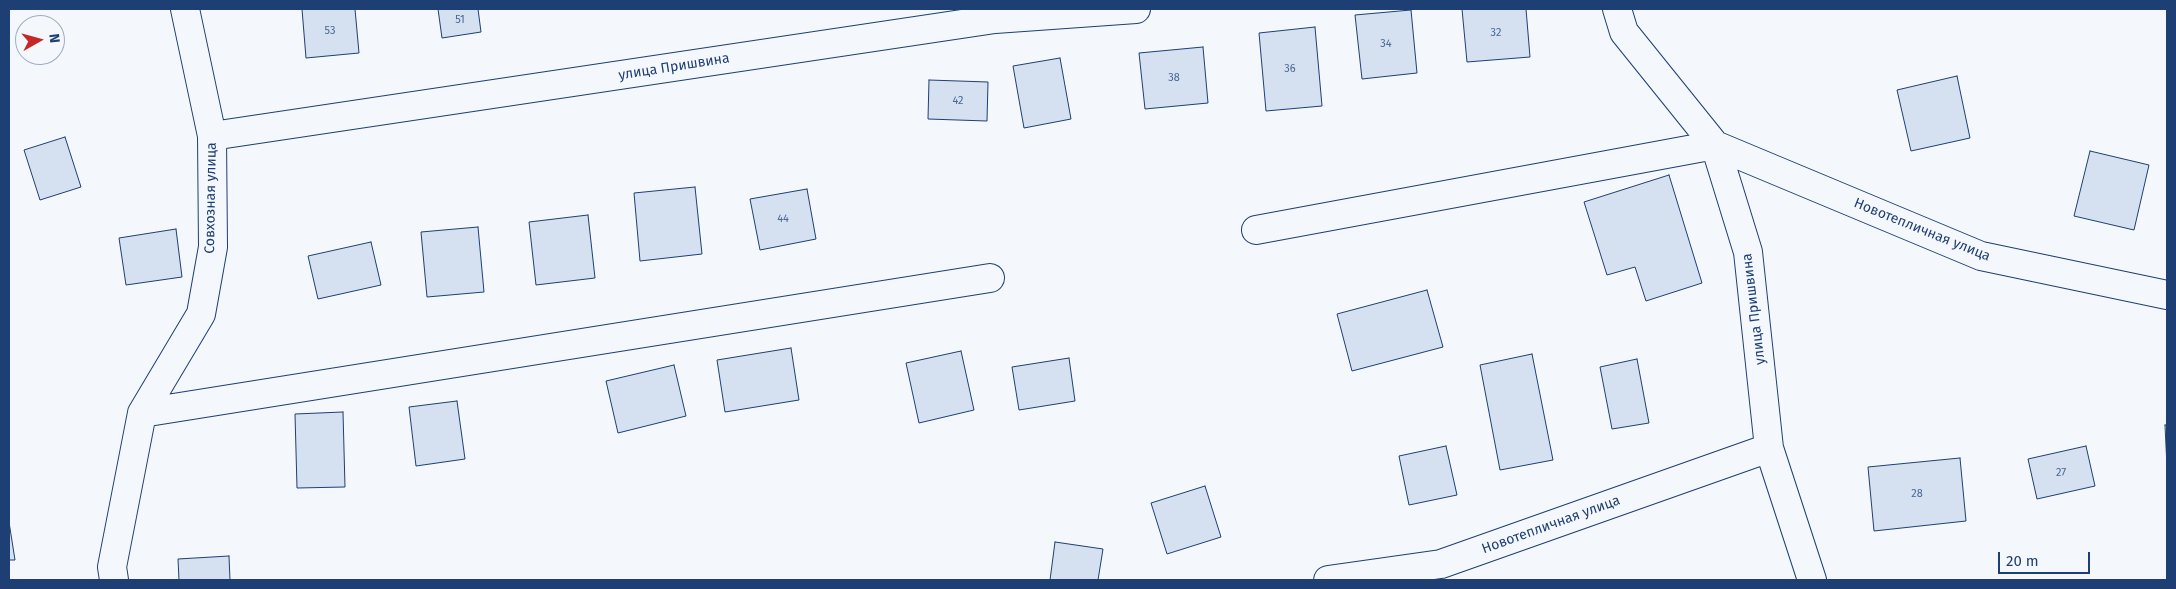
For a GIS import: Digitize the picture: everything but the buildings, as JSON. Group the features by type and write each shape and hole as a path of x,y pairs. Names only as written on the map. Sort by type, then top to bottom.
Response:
{"street":[{"name":"Совхозная улица","path":"114,580 112,567 142,413 201,314 213,247 212,136 185,9"},
{"name":"улица Пришвина","path":"212,136 995,19 1136,9"},
{"name":"улица Пришвина","path":"1617,9 1624,32 1715,145 1748,252 1769,448 1812,580"},
{"path":"1256,230 1715,145"},
{"name":"Новотепличная улица","path":"1715,145 1981,256 2167,295"},
{"path":"142,413 990,278"},
{"name":"Новотепличная улица","path":"1328,580 1441,564 1769,448"}]}
